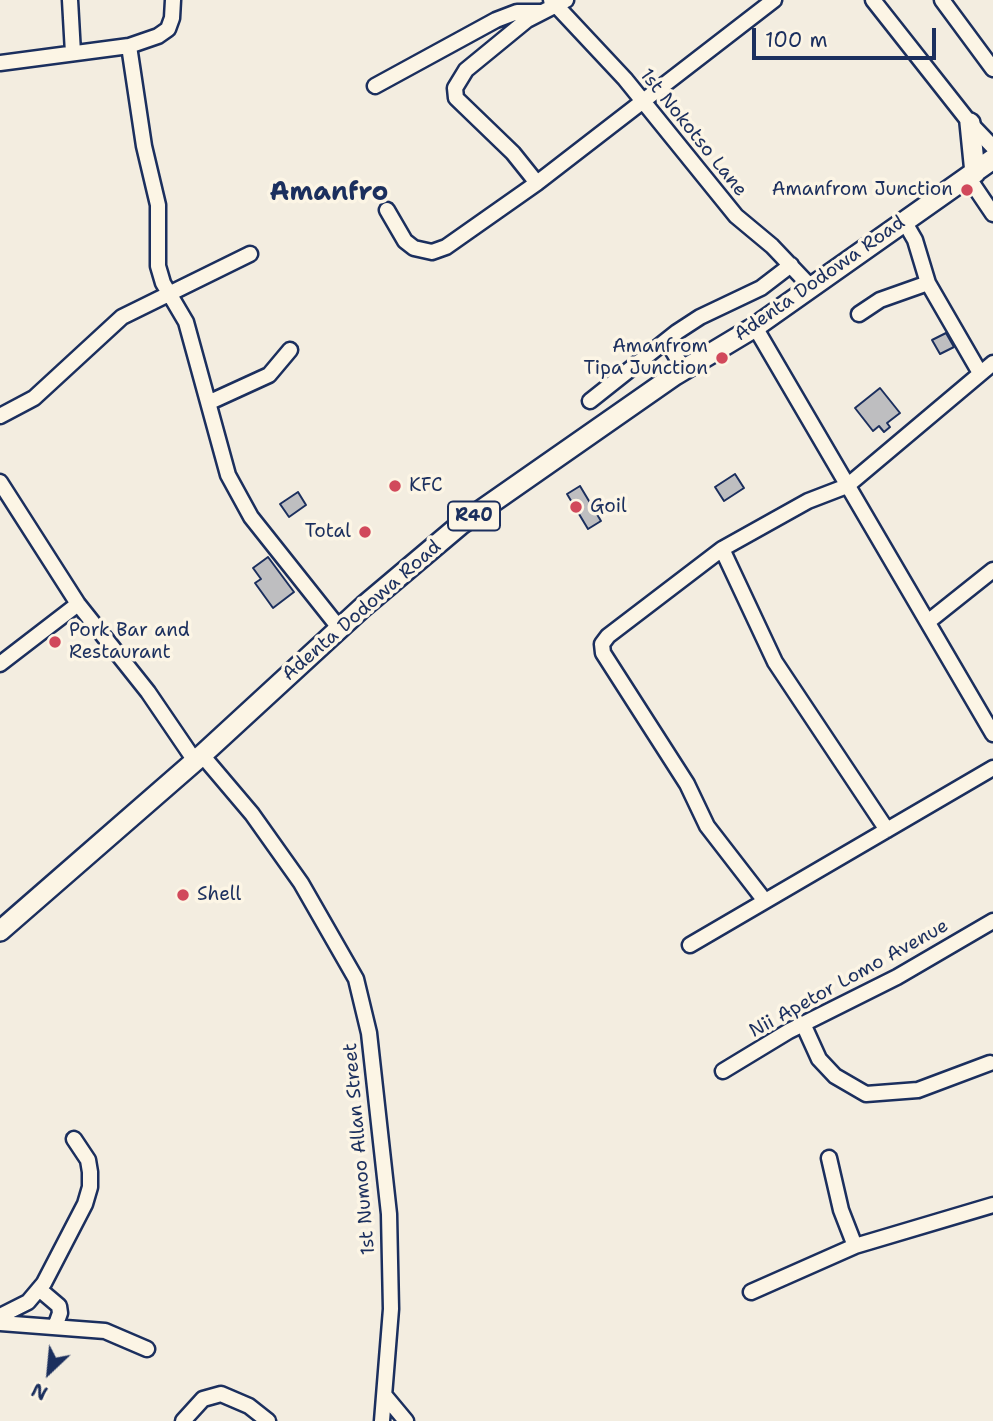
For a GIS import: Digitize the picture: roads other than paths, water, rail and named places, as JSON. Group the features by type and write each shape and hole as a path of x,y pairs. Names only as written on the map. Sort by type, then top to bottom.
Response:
{"main road":[{"path":"970,123 972,175"},
{"name":"Adenta Dodowa Road","path":"0,931 198,758 364,606 460,525 684,370 755,327 993,159"}],"street":[{"path":"70,0 73,53"},
{"path":"0,63 128,46 158,36 167,29 172,18 173,0"},
{"path":"387,210 405,241 422,252 446,247 644,103 745,20 774,0"},
{"path":"873,0 970,123 993,147"},
{"path":"942,0 993,69"},
{"path":"537,183 513,153 454,94 457,83 466,70 553,4"},
{"path":"375,86 496,20 553,4"},
{"name":"1st Nokotso Lane","path":"553,4 644,103 729,209 810,286"},
{"path":"128,46 144,146 158,205 159,266 170,294 186,322 210,402 221,455 239,497 299,580 340,629"},
{"path":"972,175 993,214"},
{"path":"904,221 915,240 929,283 980,373"},
{"path":"0,416 34,398 122,317 250,254"},
{"path":"590,401 700,317 761,288 790,265"},
{"path":"859,314 880,300 929,283"},
{"path":"755,327 993,733"},
{"path":"667,341 684,370"},
{"path":"210,402 269,375 290,350"},
{"path":"765,901 708,825 687,784 603,653 603,644 608,636 722,549 808,501 848,486 993,363"},
{"name":"1st Numoo Allan Street","path":"0,482 78,604 198,758 252,814 300,883 356,979 373,1061 389,1214 391,1309 382,1421"},
{"path":"722,549 775,662 887,830"},
{"path":"929,621 993,570"},
{"path":"0,664 78,604"},
{"path":"690,945 993,768"},
{"name":"Nii Apetor Lomo Avenue","path":"723,1072 993,922"},
{"path":"804,1026 819,1059 835,1076 866,1094 918,1090 990,1063"},
{"path":"0,1316 28,1302 39,1289 71,1234 90,1187 88,1160 74,1139"},
{"path":"829,1158 841,1210 855,1246"},
{"path":"751,1292 855,1246 993,1205"},
{"path":"39,1289 54,1298 59,1306 60,1313 55,1327"},
{"path":"0,1323 105,1331 147,1349"},
{"path":"183,1421 203,1399 221,1394 249,1406 268,1421"},
{"path":"386,1397 406,1421"}],"place":[{"name":"Amanfrom Junction","path":"967,190"},
{"name":"Amanfrom Tipa Junction","path":"722,358"},
{"name":"KFC","path":"395,486"},
{"name":"Goil","path":"576,507"},
{"name":"Total","path":"365,532"},
{"name":"Pork Bar and Restaurant","path":"55,642"},
{"name":"Shell","path":"183,895"}],"district":[{"name":"Amanfro","path":"329,193"}]}
